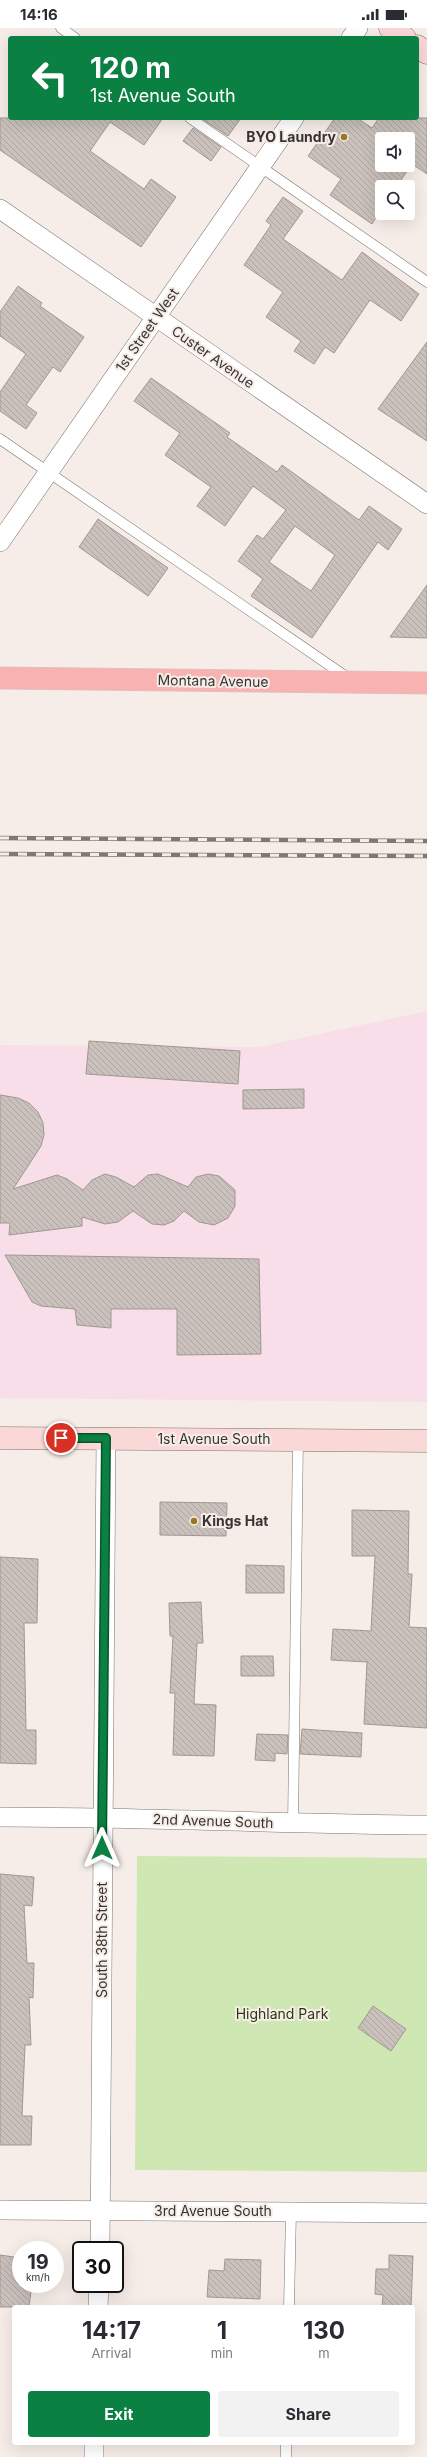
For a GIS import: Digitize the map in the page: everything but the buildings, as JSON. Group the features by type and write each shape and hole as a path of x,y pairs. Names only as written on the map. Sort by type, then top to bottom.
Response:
{"main road":[{"name":"Montana Avenue","path":"0,678 427,683"}],"street":[{"path":"390,28 402,36"},
{"name":"1st Street West","path":"0,542 293,120"},
{"name":"Custer Avenue","path":"0,209 427,504"},
{"name":"1st Avenue South","path":"0,1438 427,1440"},
{"name":"South 38th Street","path":"100,2241 106,1438"},
{"name":"2nd Avenue South","path":"0,1817 103,1817 293,1824 427,1825"},
{"name":"3rd Avenue South","path":"0,2210 427,2213"},
{"path":"98,2305 99,2293"},
{"path":"94,2445 94,2457"}],"lane":[{"path":"61,28 72,36"},
{"path":"193,120 427,282"},
{"path":"0,438 355,683"},
{"path":"293,1824 298,1439"},
{"path":"289,2305 291,2212"},
{"path":"286,2445 286,2457"}],"shaded area":[{"path":"427,1011 427,1402 0,1398 0,1045 259,1047"}],"green space":[{"name":"Highland Park","path":"137,1856 427,1858 427,2172 135,2170"}],"railway":[{"path":"0,838 427,841"},
{"path":"0,854 427,856"}],"place":[{"name":"BYO Laundry","path":"344,137"},
{"name":"Kings Hat","path":"194,1521"}],"route":[{"path":"61,1438 106,1438 102,1848"}]}
